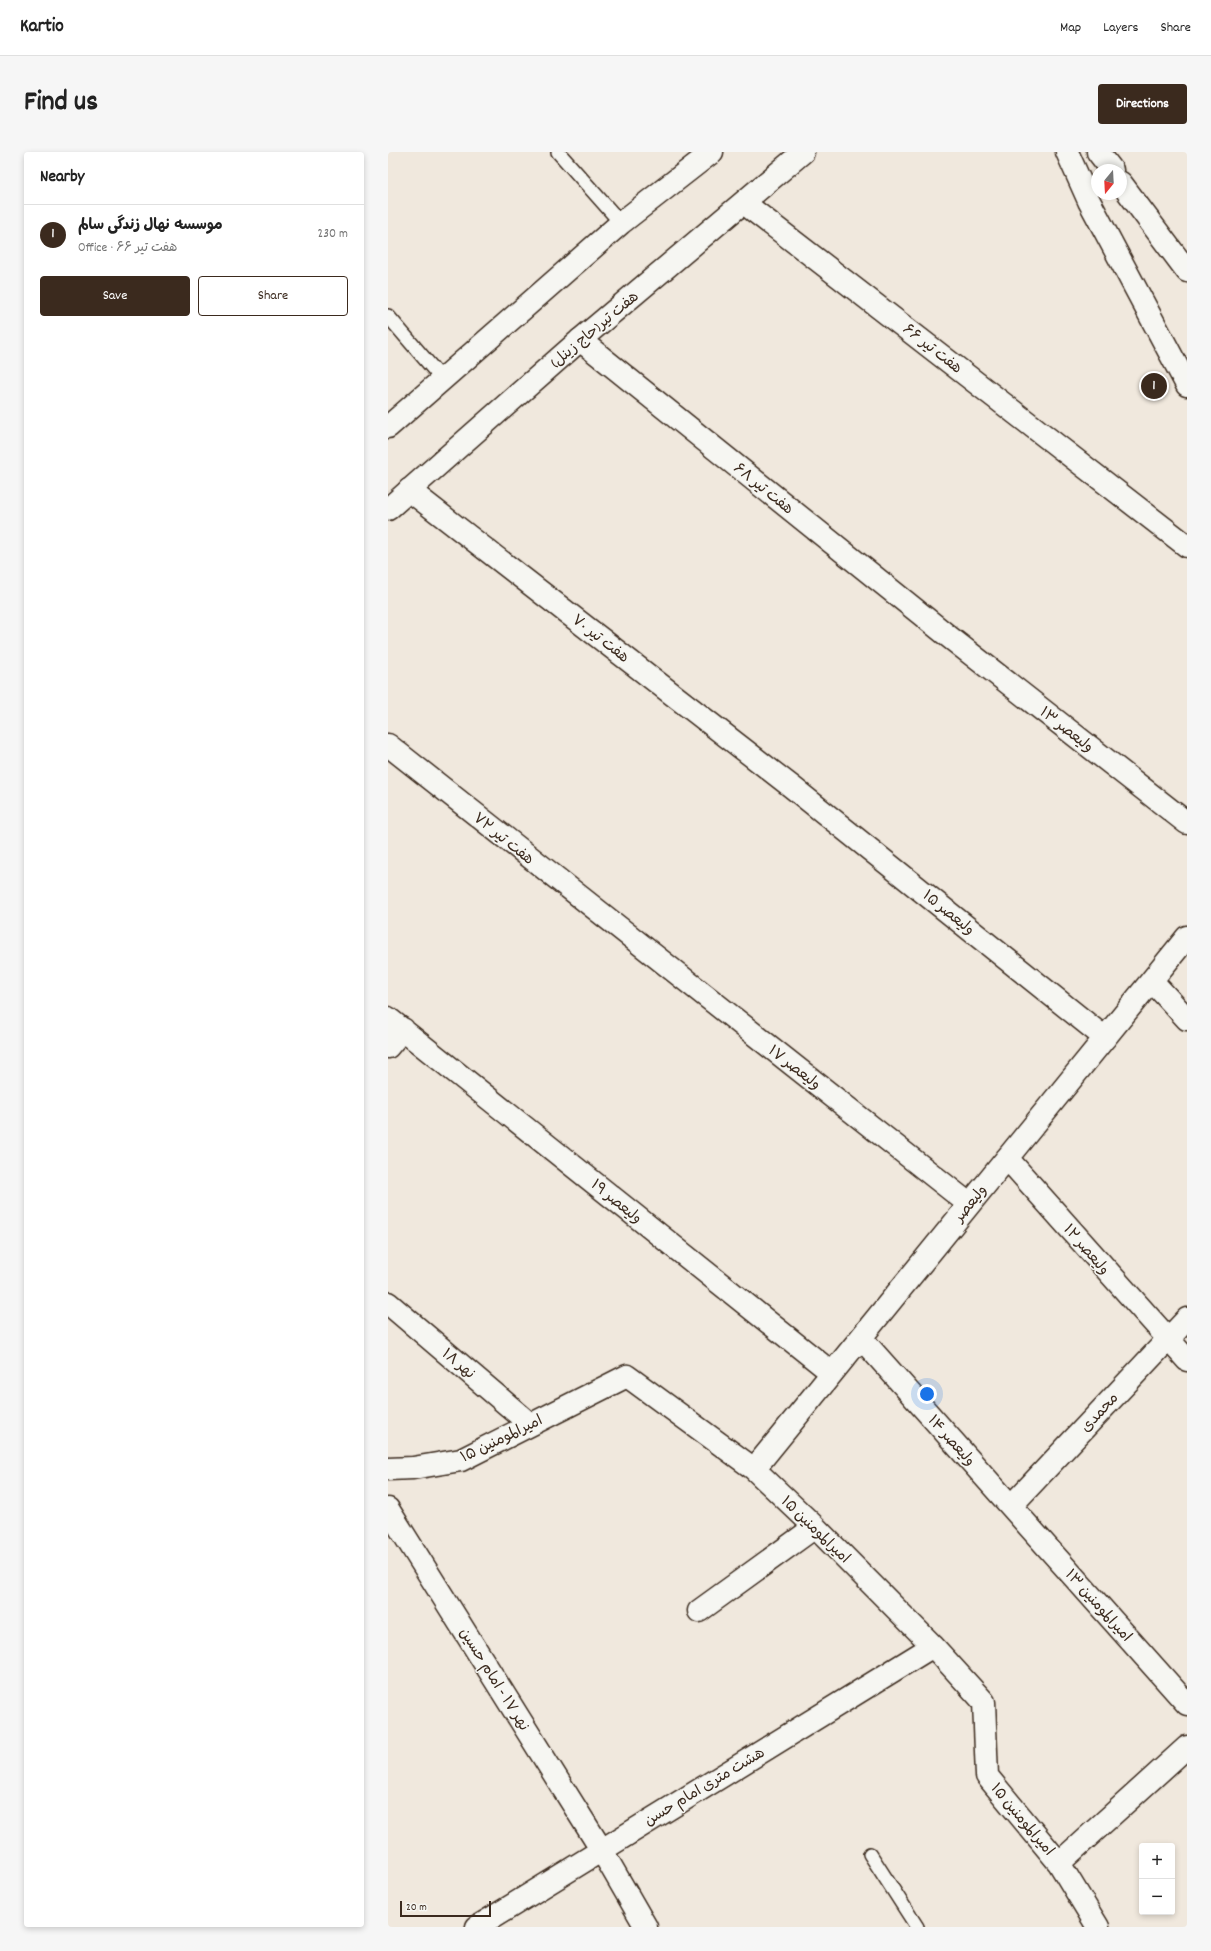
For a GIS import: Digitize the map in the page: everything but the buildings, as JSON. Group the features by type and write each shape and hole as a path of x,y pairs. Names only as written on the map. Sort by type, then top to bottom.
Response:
{"street":[{"path":"388,427 621,222 712,152"},
{"name":"هفت تیر(حاج زینل)","path":"388,509 580,340 744,203 802,152"},
{"path":"1067,152 1089,201 1187,385"},
{"path":"1098,152 1107,164"},
{"path":"1127,191 1187,271"},
{"name":"هفت تیر ۶۶","path":"744,203 1122,494 1187,546"},
{"name":"هفت تیر ۶۸","path":"580,340 948,636"},
{"name":"هفت تیر ۷۰","path":"409,490 792,786"},
{"name":"ولیعصر ۱۳","path":"948,636 1187,822"},
{"name":"هفت تیر ۷۲","path":"388,745 620,930"},
{"name":"ولیعصر ۱۵","path":"792,786 1105,1038"},
{"name":"ولیعصر ۱۷","path":"620,930 969,1204"},
{"name":"ولیعصر","path":"754,1469 1187,937"},
{"path":"1152,981 1187,1019"},
{"path":"388,1047 395,1024"},
{"name":"ولیعصر ۱۹","path":"395,1024 832,1373"},
{"name":"ولیعصر ۱۲","path":"1007,1158 1187,1360"},
{"name":"نهر ۱۸","path":"388,1303 530,1424"},
{"name":"محمدی","path":"1011,1506 1187,1319"},
{"name":"ولیعصر ۱۴","path":"861,1338 1011,1506"},
{"name":"امیرالمومنین ۱۵","path":"388,1469 413,1468 461,1460 627,1376 754,1469 933,1646 984,1702 987,1776 1059,1863 1098,1927"},
{"name":"امیرالمومنین ۱۳","path":"1011,1506 1187,1704"},
{"name":"نهر ۱۷ - امام حسین","path":"388,1509 601,1849 646,1927"},
{"path":"699,1612 815,1528"},
{"name":"هشت متری امام حسن","path":"477,1927 601,1849 933,1646"},
{"path":"1059,1863 1187,1747"}],"lane":[{"path":"558,152 621,222"},
{"path":"388,316 442,379"},
{"path":"870,1854 917,1927"}],"place":[{"name":"موسسه نهال زندگی سالم","path":"1154,386"}]}
